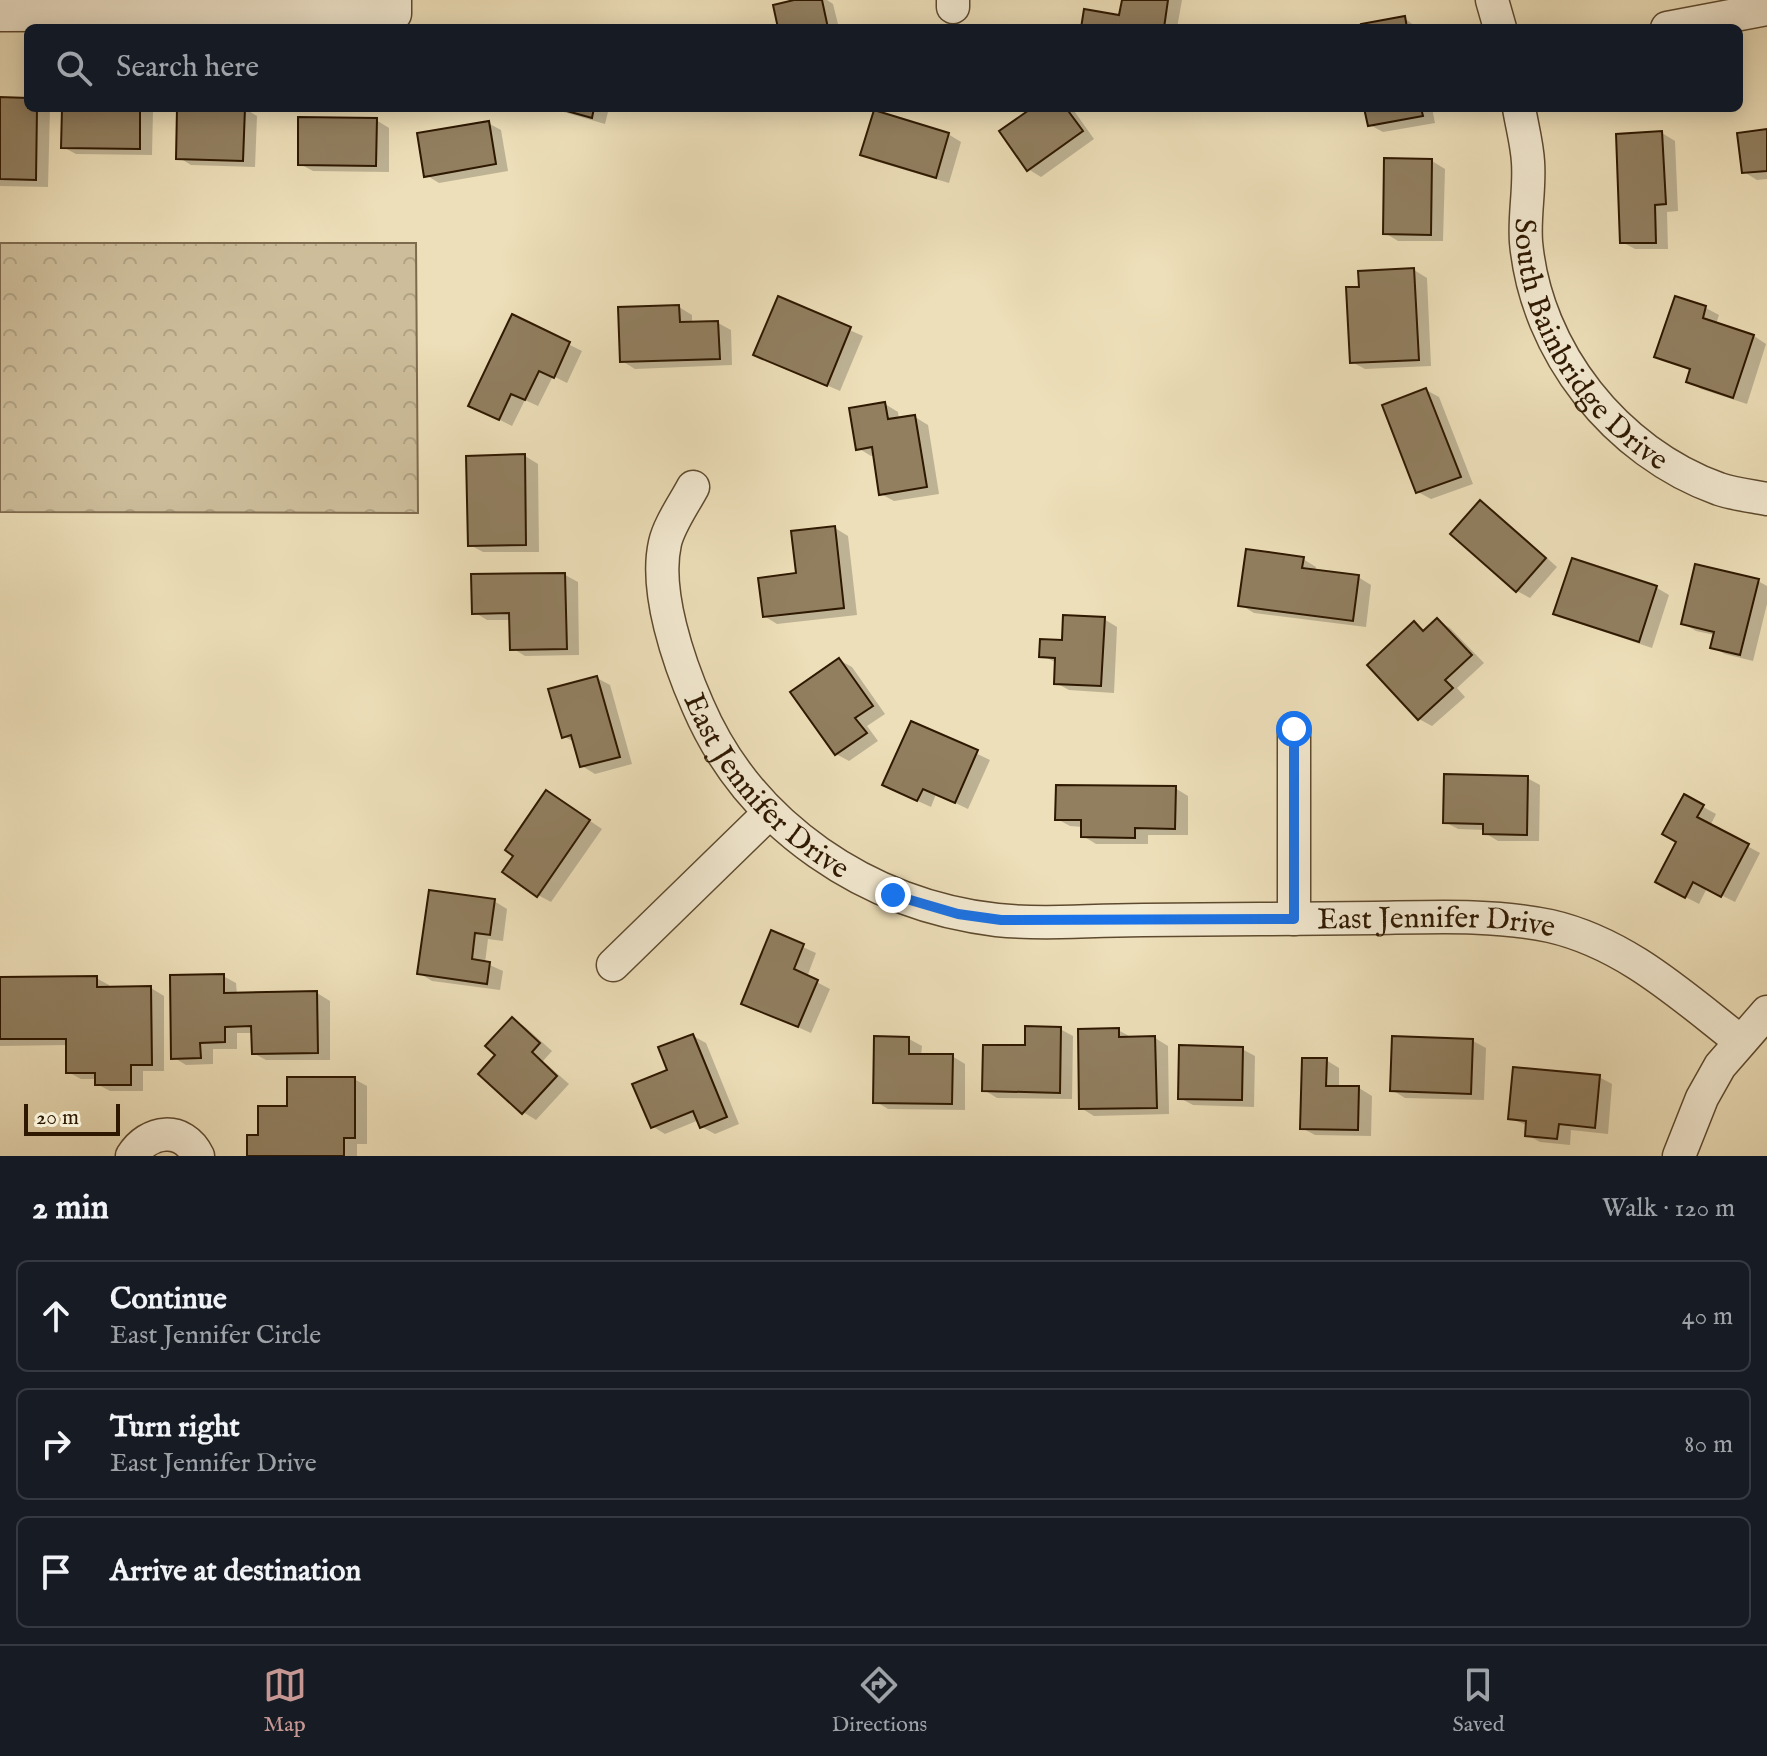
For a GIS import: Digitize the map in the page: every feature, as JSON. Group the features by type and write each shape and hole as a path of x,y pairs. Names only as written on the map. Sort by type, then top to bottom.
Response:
{"street":[{"path":"0,15 395,14 395,0"},
{"path":"1492,0 1499,24"},
{"path":"1688,24 1767,9"},
{"name":"South Bainbridge Drive","path":"1520,112 1528,161 1526,215 1530,264 1546,320 1579,380 1599,408 1654,457 1721,490 1767,499"},
{"name":"East Jennifer Drive","path":"693,487 665,543 665,602 683,672 703,718 738,776 769,813 804,843 863,880 904,899 958,914 1001,920 1459,918 1505,920 1550,927 1580,935 1642,964 1740,1041"},
{"path":"1294,729 1294,919"},
{"path":"613,965 769,813"},
{"path":"1679,1156 1702,1098 1720,1066 1767,1012"},
{"path":"132,1156 140,1144 154,1136 170,1134 185,1140 198,1156"}],"green space":[{"path":"0,243 416,243 418,513 0,512"}],"building":[{"path":"794,0 822,0 827,24 777,24 773,5"},
{"path":"1122,0 1168,0 1165,24 1082,24 1084,9 1119,15"},
{"path":"1405,16 1406,24 1361,24"},
{"path":"0,97 24,98 24,112 37,112 36,180 0,179"},
{"path":"62,112 140,112 140,149 61,148"},
{"path":"177,112 245,112 243,161 176,159"},
{"path":"570,112 593,112 592,118"},
{"path":"873,112 949,133 936,178 860,155"},
{"path":"1026,112 1069,112 1083,131 1027,171 999,131"},
{"path":"1365,112 1422,112 1423,116 1368,126"},
{"path":"298,117 377,118 376,166 298,165"},
{"path":"489,121 496,164 424,177 417,133"},
{"path":"1767,129 1767,171 1742,173 1737,133"},
{"path":"1662,131 1666,204 1655,205 1656,243 1620,243 1616,134"},
{"path":"1384,158 1432,159 1431,235 1383,234"},
{"path":"1414,268 1419,360 1350,363 1346,287 1359,287 1358,271"},
{"path":"778,296 851,327 827,386 753,355"},
{"path":"1675,296 1706,306 1703,318 1754,335 1733,398 1686,382 1690,369 1654,357"},
{"path":"679,305 680,322 718,321 720,359 620,362 618,307"},
{"path":"512,314 570,342 554,378 539,371 525,400 511,394 499,420 468,406"},
{"path":"1426,388 1461,477 1416,493 1382,405"},
{"path":"885,402 888,419 915,415 927,487 879,495 872,447 856,450 849,408"},
{"path":"525,454 526,545 468,546 466,456"},
{"path":"1480,500 1546,558 1516,592 1450,534"},
{"path":"835,526 844,608 763,617 758,578 796,573 791,531"},
{"path":"1246,549 1304,557 1302,568 1359,575 1353,621 1238,606"},
{"path":"1572,558 1657,586 1639,642 1553,614"},
{"path":"1695,564 1759,579 1740,655 1710,648 1714,632 1681,624"},
{"path":"565,573 567,649 510,650 509,613 472,614 471,574"},
{"path":"1063,615 1105,617 1101,686 1054,684 1055,658 1039,657 1040,639 1062,640"},
{"path":"1437,618 1472,655 1445,680 1453,688 1418,720 1367,665 1414,621 1423,631"},
{"path":"839,658 873,706 855,718 867,733 835,755 790,692"},
{"path":"597,676 620,757 580,767 571,735 562,738 548,689"},
{"path":"911,721 978,750 955,803 923,789 917,801 882,785"},
{"path":"1444,774 1528,776 1527,835 1483,834 1483,824 1443,823"},
{"path":"1056,785 1176,786 1175,829 1135,828 1135,838 1081,837 1081,820 1055,820"},
{"path":"546,790 590,820 537,897 502,872 513,856 505,850"},
{"path":"1684,794 1704,805 1697,817 1749,844 1721,897 1693,882 1685,898 1655,882 1676,842 1662,834"},
{"path":"429,890 495,899 490,935 475,933 472,959 490,962 487,984 417,974"},
{"path":"771,930 804,944 794,969 818,980 798,1027 741,1004"},
{"path":"224,974 224,993 317,991 318,1053 252,1054 251,1026 225,1027 225,1042 200,1043 201,1058 171,1059 170,975"},
{"path":"97,976 97,987 151,986 152,1065 131,1065 131,1085 95,1085 95,1073 66,1073 66,1039 0,1039 0,977"},
{"path":"512,1017 540,1043 532,1052 557,1076 522,1114 478,1074 495,1055 485,1046"},
{"path":"1025,1026 1061,1027 1060,1093 982,1091 983,1045 1025,1045"},
{"path":"1119,1028 1119,1037 1155,1036 1157,1108 1079,1109 1078,1029"},
{"path":"693,1034 727,1117 700,1128 693,1111 651,1128 632,1084 667,1070 658,1047"},
{"path":"874,1036 909,1037 909,1054 953,1054 952,1104 873,1103"},
{"path":"1392,1036 1473,1039 1471,1094 1390,1091"},
{"path":"1179,1045 1243,1047 1242,1100 1178,1099"},
{"path":"1302,1058 1327,1058 1326,1086 1359,1086 1358,1130 1300,1129"},
{"path":"1513,1067 1600,1075 1595,1128 1559,1124 1557,1139 1525,1136 1526,1121 1508,1119"},
{"path":"287,1077 355,1077 355,1138 344,1138 344,1156 247,1156 247,1135 258,1135 258,1106 287,1106"}],"route":[{"path":"893,895 927,907 1001,920 1294,919 1294,729"}]}
